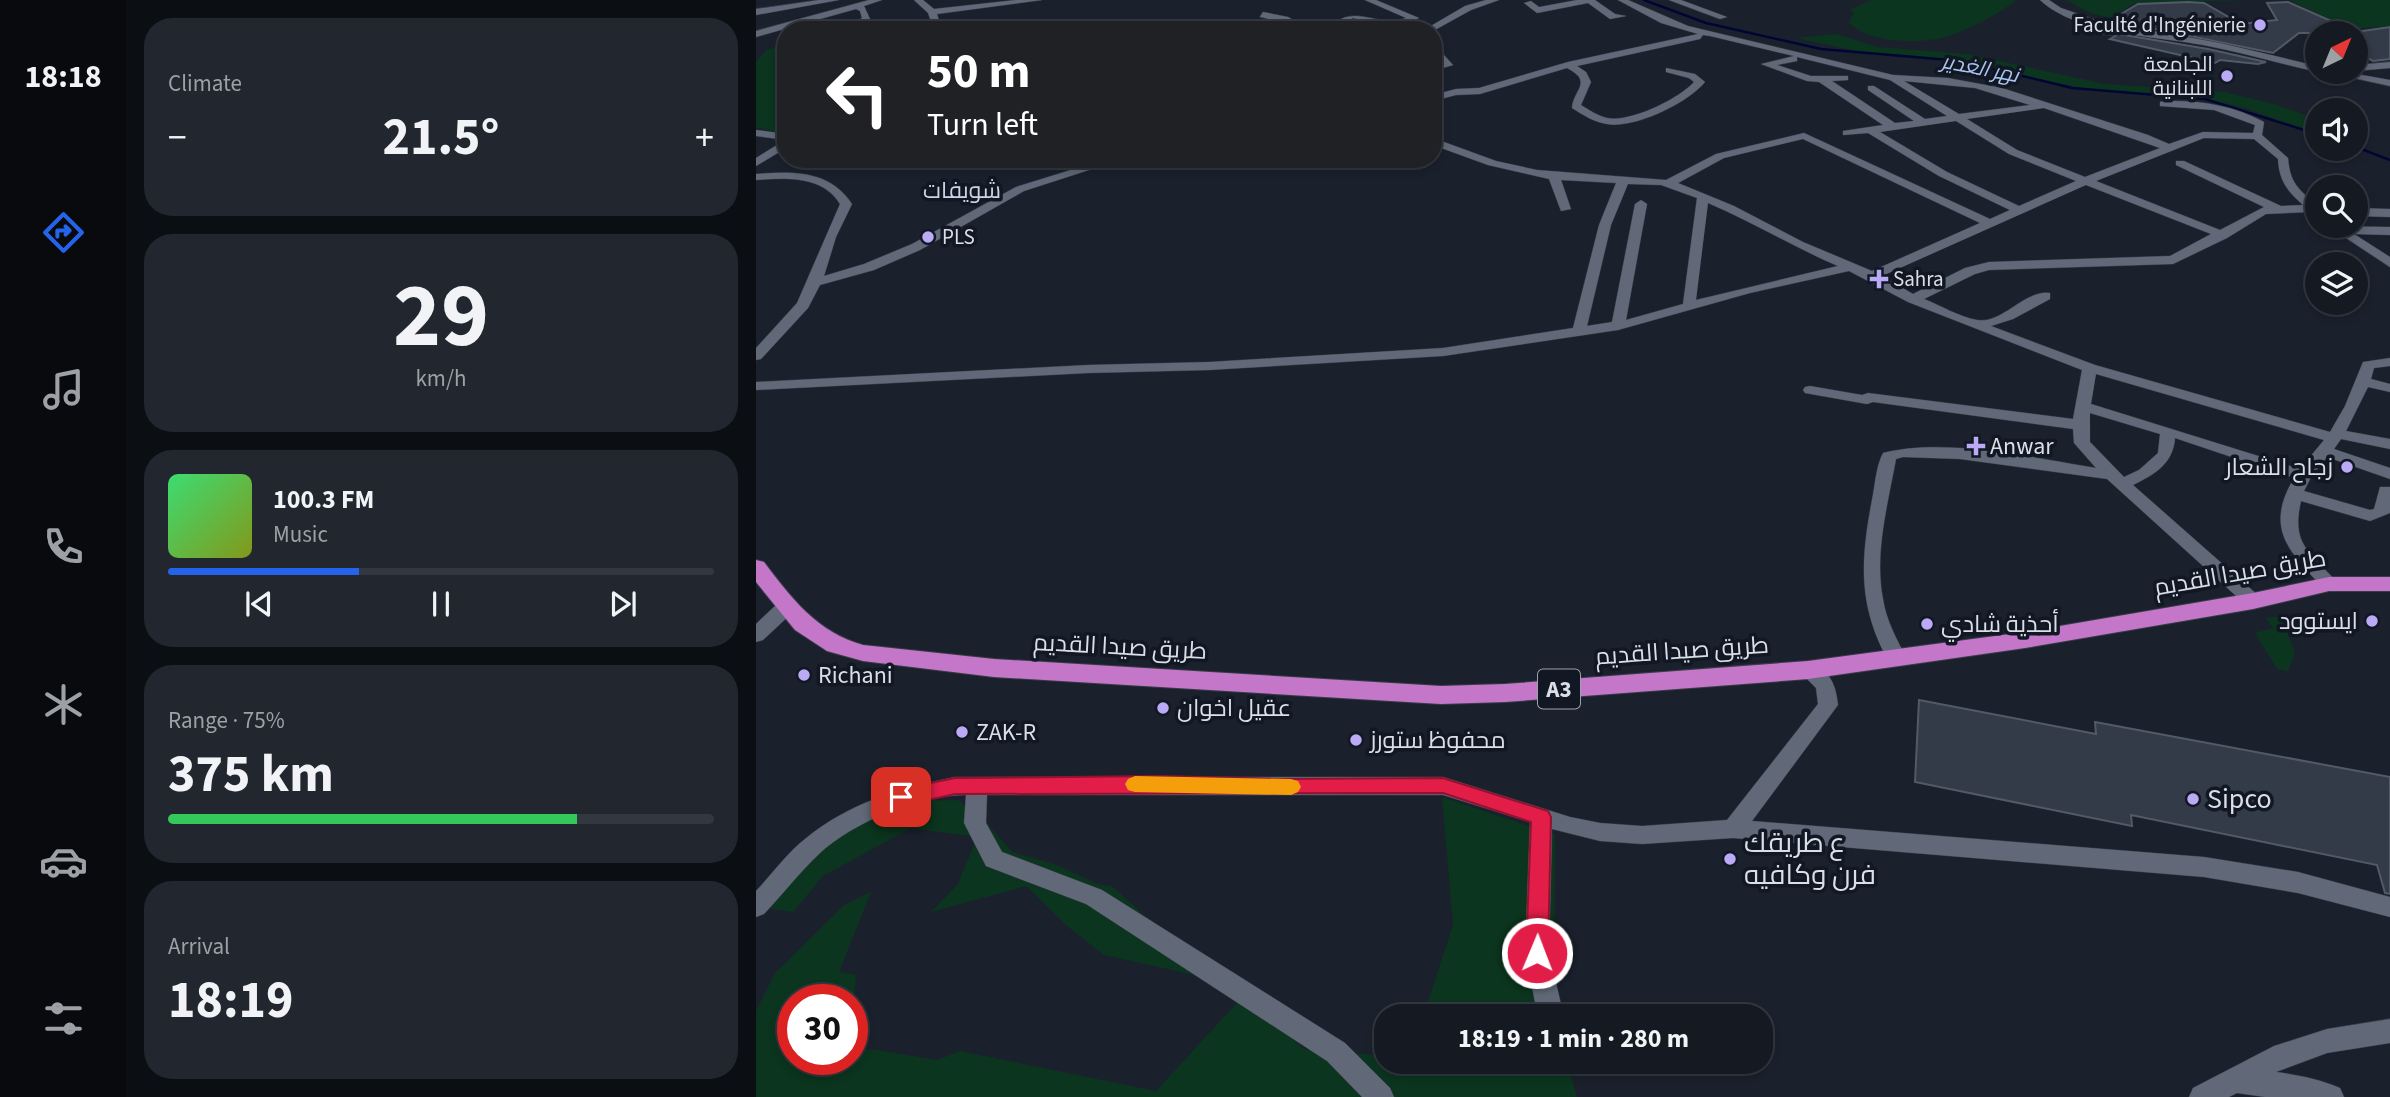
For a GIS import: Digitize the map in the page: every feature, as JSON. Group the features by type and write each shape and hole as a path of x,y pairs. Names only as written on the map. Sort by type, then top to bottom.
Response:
{"highway":[{"name":"طريق صيدا القديم","path":"756,567 782,610 835,645 863,653 994,668 1441,695 1518,692 1808,670 2025,640 2253,601 2329,584 2390,583"}],"street":[{"path":"756,10 814,0"},
{"path":"756,10 835,0"},
{"path":"801,21 878,0"},
{"path":"918,0 932,12 935,21"},
{"path":"932,12 1038,0"},
{"path":"1369,0 1424,21"},
{"path":"1442,22 1468,8 1495,0"},
{"path":"1528,3 1537,10 1590,0 1613,17 1622,16"},
{"path":"1622,0 1672,26 1873,71 1893,78 2013,152 2223,235"},
{"path":"1673,0 1723,17"},
{"path":"2044,0 2064,12 2094,21 2305,64"},
{"path":"2051,0 2068,11 2094,21"},
{"path":"856,5 864,10 866,19 862,21"},
{"path":"1263,15 1289,21"},
{"path":"1339,21 1359,15 1380,21"},
{"path":"1404,21 1414,18"},
{"path":"756,34 777,28"},
{"path":"1442,96 1489,89 1568,65 1710,33"},
{"path":"1805,57 1779,59 1766,64 1810,79 1845,78"},
{"path":"1568,65 1580,71 1586,80 1587,90 1576,106 1596,118 1615,123 1648,113 1698,86 1699,79 1669,70"},
{"path":"2368,67 2390,65"},
{"path":"2368,77 2390,81"},
{"path":"1893,78 1934,79 1987,88 2013,94 2042,106"},
{"path":"1822,79 1895,128"},
{"path":"1871,88 1924,123"},
{"path":"1442,90 1450,94"},
{"path":"2164,104 2195,103 2235,113 2260,124 2257,136"},
{"path":"1847,133 2042,106 2054,107 2144,137 2171,149"},
{"path":"1872,131 1902,152 1949,178 2019,210"},
{"path":"756,133 777,135"},
{"path":"1872,276 2087,180 2208,133 2257,136 2283,158 2284,176 2293,190 2305,201"},
{"path":"1669,183 1720,156 1804,136 1989,223"},
{"path":"1442,145 1491,164 1554,177 1669,183 1749,216 1799,245 1872,276 1913,299 2090,368 2332,441 2390,444"},
{"path":"756,163 777,149"},
{"path":"2180,163 2279,210"},
{"path":"815,282 869,267 916,247 1020,189 1089,168"},
{"path":"756,177 783,175 815,179 843,196 846,204 803,305 756,356"},
{"path":"1554,177 1565,209"},
{"path":"1579,332 1605,225 1622,186 1622,179"},
{"path":"1689,306 1703,197"},
{"path":"1618,326 1641,204"},
{"path":"1913,299 1970,271 1989,266 2174,260 2263,211 2305,210"},
{"path":"2368,212 2390,213"},
{"path":"2368,230 2390,231"},
{"path":"2351,238 2390,263"},
{"path":"756,386 1396,356 1618,326 1780,282 1850,267"},
{"path":"1979,325 2008,316 2045,296"},
{"path":"2329,584 2298,550 2288,530 2294,494 2302,475 2332,441 2364,382 2368,365 2390,362"},
{"path":"2090,368 2080,425 2082,443 2117,480 2253,601"},
{"path":"2364,382 2390,388"},
{"path":"1810,390 1867,400 1868,397 2080,425"},
{"path":"2084,407 2168,431 2302,475"},
{"path":"1896,659 1880,624 1872,596 1872,572 1889,456 1905,451 1956,455 2117,480 2145,473 2166,454 2168,431"},
{"path":"2294,494 2370,516 2382,512 2388,482 2332,441"},
{"path":"756,613 782,610"},
{"path":"756,635 782,610"},
{"path":"1733,829 1828,705 1826,685 1808,670"},
{"path":"756,907 812,846 863,813 901,797 955,786 1443,786 1541,817 1600,832 1642,835 1733,829 2204,867 2275,876 2332,888 2390,907"},
{"path":"977,786 975,823 994,859 1094,897 1336,1052 1381,1097"},
{"path":"1541,817 1537,953 1548,1004"},
{"path":"2202,1097 2274,1059 2327,1041 2390,1031"},
{"path":"2233,1079 2313,1091 2331,1097"}],"green space":[{"path":"1871,0 2016,0 1991,17 1956,33 1938,39 1916,41 1879,38 1857,29 1849,22 1854,12 1849,10"},
{"path":"2066,0 2252,0 2135,3 2111,18 2090,13"},
{"path":"2289,0 2390,0 2390,26 2368,28 2368,21 2334,21"},
{"path":"1837,34 1877,47 1967,54 2105,84 2224,92 2305,115 2305,130 2245,108 2205,99 2092,90 1962,63 1861,52 1796,38"},
{"path":"777,47 777,133 756,127 756,62 766,50"},
{"path":"2281,616 2295,653 2288,671 2277,669 2255,633 2273,628 2266,618"},
{"path":"1442,797 1555,835 1554,1004 1427,1004 1453,925"},
{"path":"958,800 983,819 1012,852 1057,865 1097,884 1112,886 1206,971 1196,975 1104,955 1067,926 1026,886 931,912 958,884 977,837 911,828 823,876 793,912 766,908 793,876 866,809 896,801"},
{"path":"871,892 839,972 856,975 855,984 777,984 777,1075 868,1075 868,1049 937,1060 960,1051 1156,1091 1246,993 1303,1049 1374,1055 1374,1074 1570,1074 1577,1097 756,1097 756,1011 775,973 844,905"}],"building":[{"path":"2288,2 2331,21 2305,21 2305,33 2299,33 2273,53 2111,20 2138,4 2204,3 2241,24 2277,20 2267,3"},
{"path":"2390,27 2390,59 2373,61 2368,58 2368,30"},
{"path":"2095,30 2208,49 2266,62 2258,64 2220,60 2215,63 2110,39 2117,35 2090,33"},
{"name":"Sipco","path":"1919,700 2096,734 2095,722 2390,777 2390,894 2385,893 2377,865 2131,815 2132,826 1915,782"}],"waterway":[{"name":"نهر الغدير","path":"1644,0 1706,23 1821,49 1961,61 2072,88 2205,99 2305,130"},
{"name":"نهر الغدير","path":"2368,152 2390,160"}],"slow traffic":[{"path":"1135,784 1291,787"}],"place":[{"name":"Faculté d'Ingénierie","path":"2260,25"},
{"name":"الجامعة اللبنانية","path":"2227,76"},
{"name":"PLS","path":"928,237"},
{"name":"Sahra","path":"1879,279"},
{"name":"Anwar","path":"1976,446"},
{"name":"زجاح الشعار","path":"2347,467"},
{"name":"ايستوود","path":"2372,621"},
{"name":"أحذية شادي","path":"1927,624"},
{"name":"Richani","path":"804,675"},
{"name":"عقيل اخوان","path":"1163,708"},
{"name":"ZAK-R","path":"962,732"},
{"name":"محفوظ ستورز","path":"1356,740"},
{"name":"Sipco","path":"2193,799"},
{"name":"ع طريقك فرن وكافيه","path":"1730,859"}],"district":[{"name":"شويفات","path":"962,190"}],"route":[{"path":"901,797 955,786 1159,784 1455,788 1541,817 1537,953"}]}
